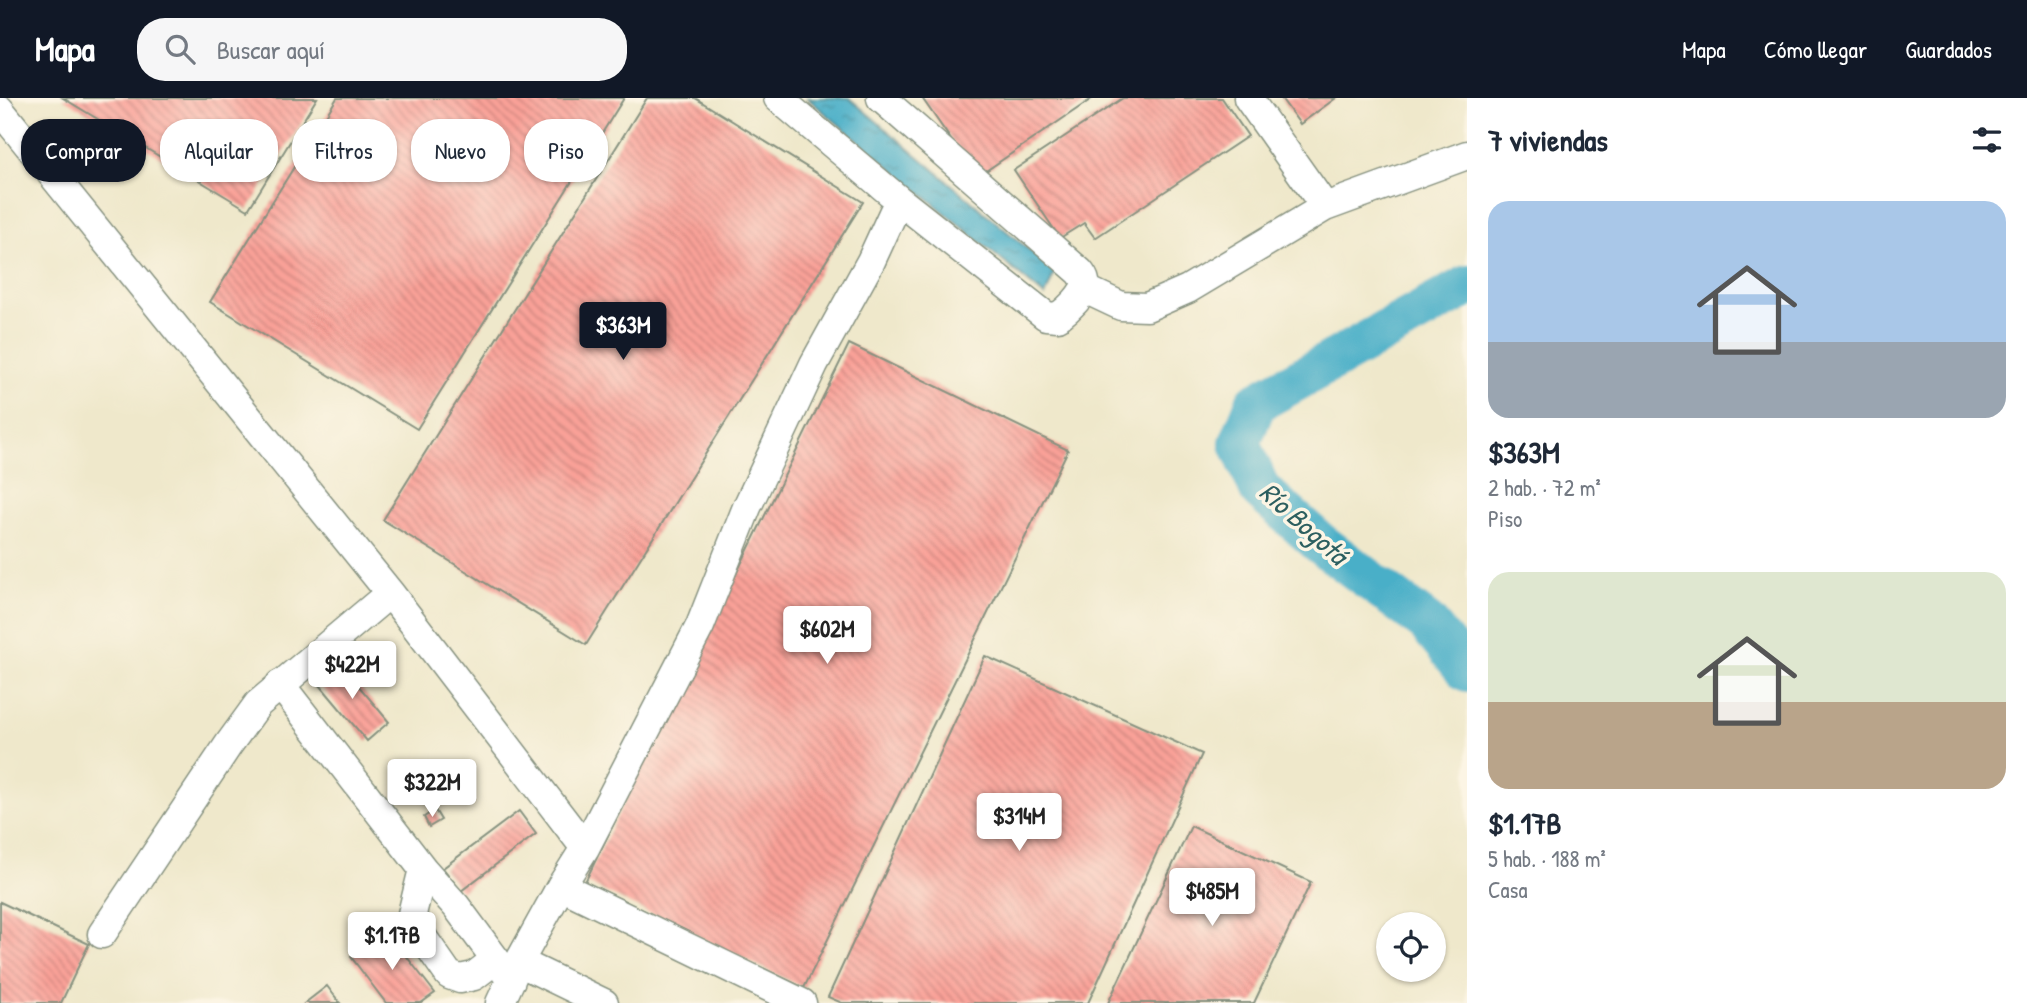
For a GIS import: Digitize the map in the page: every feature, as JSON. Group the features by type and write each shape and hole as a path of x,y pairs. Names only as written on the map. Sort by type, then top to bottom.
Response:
{"lane":[{"path":"778,98 899,200 1046,316 1058,317 1069,309 1085,289 1085,280 1080,272 881,98"},
{"path":"1248,98 1325,206"},
{"path":"0,110 390,593 585,848"},
{"path":"1085,289 1121,306 1147,307 1188,289 1325,206 1467,155"},
{"path":"506,976 585,848 700,626 747,506 814,364 871,261 899,200"},
{"path":"102,934 258,704 390,593"},
{"path":"280,684 423,869 456,906 506,976"},
{"path":"423,869 412,914 417,929 449,975 460,979 506,976 604,1003"},
{"path":"561,886 802,1003"}],"water":[{"path":"807,98 849,98 1055,272 1045,296"}],"building":[{"path":"63,98 317,98 304,119 292,119 292,139 278,161 278,119 160,119 160,157 146,148 146,119 98,119"},
{"path":"337,98 624,98 608,124 608,119 524,119 524,182 571,182 417,429 210,302 292,170 292,182 397,182 397,119 324,119"},
{"path":"647,98 695,98 863,202 586,645 383,520 594,182 608,182 608,160"},
{"path":"922,98 1093,98 977,177"},
{"path":"1123,98 1222,98 1248,136 1095,238 1084,223 1060,238 1014,170"},
{"path":"1281,98 1336,98 1300,124"},
{"path":"202,182 265,182 248,210"},
{"path":"849,344 1068,450 804,988 585,882"},
{"path":"985,656 1202,754 1088,1003 842,1003 828,997"},
{"path":"337,660 389,722 367,741 315,679"},
{"path":"435,810 441,820 429,827 424,817"},
{"path":"519,811 536,834 461,891 443,868"},
{"path":"1191,826 1311,882 1254,1003 1108,1003"},
{"path":"0,902 89,944 61,1003 0,1003"},
{"path":"386,930 435,993 421,1003 386,1003 351,957"},
{"path":"327,986 340,1003 305,1003"}],"waterway":[{"name":"Río Bogotá","path":"1467,286 1256,403 1240,443 1260,490 1320,543 1427,623 1467,671"}]}
